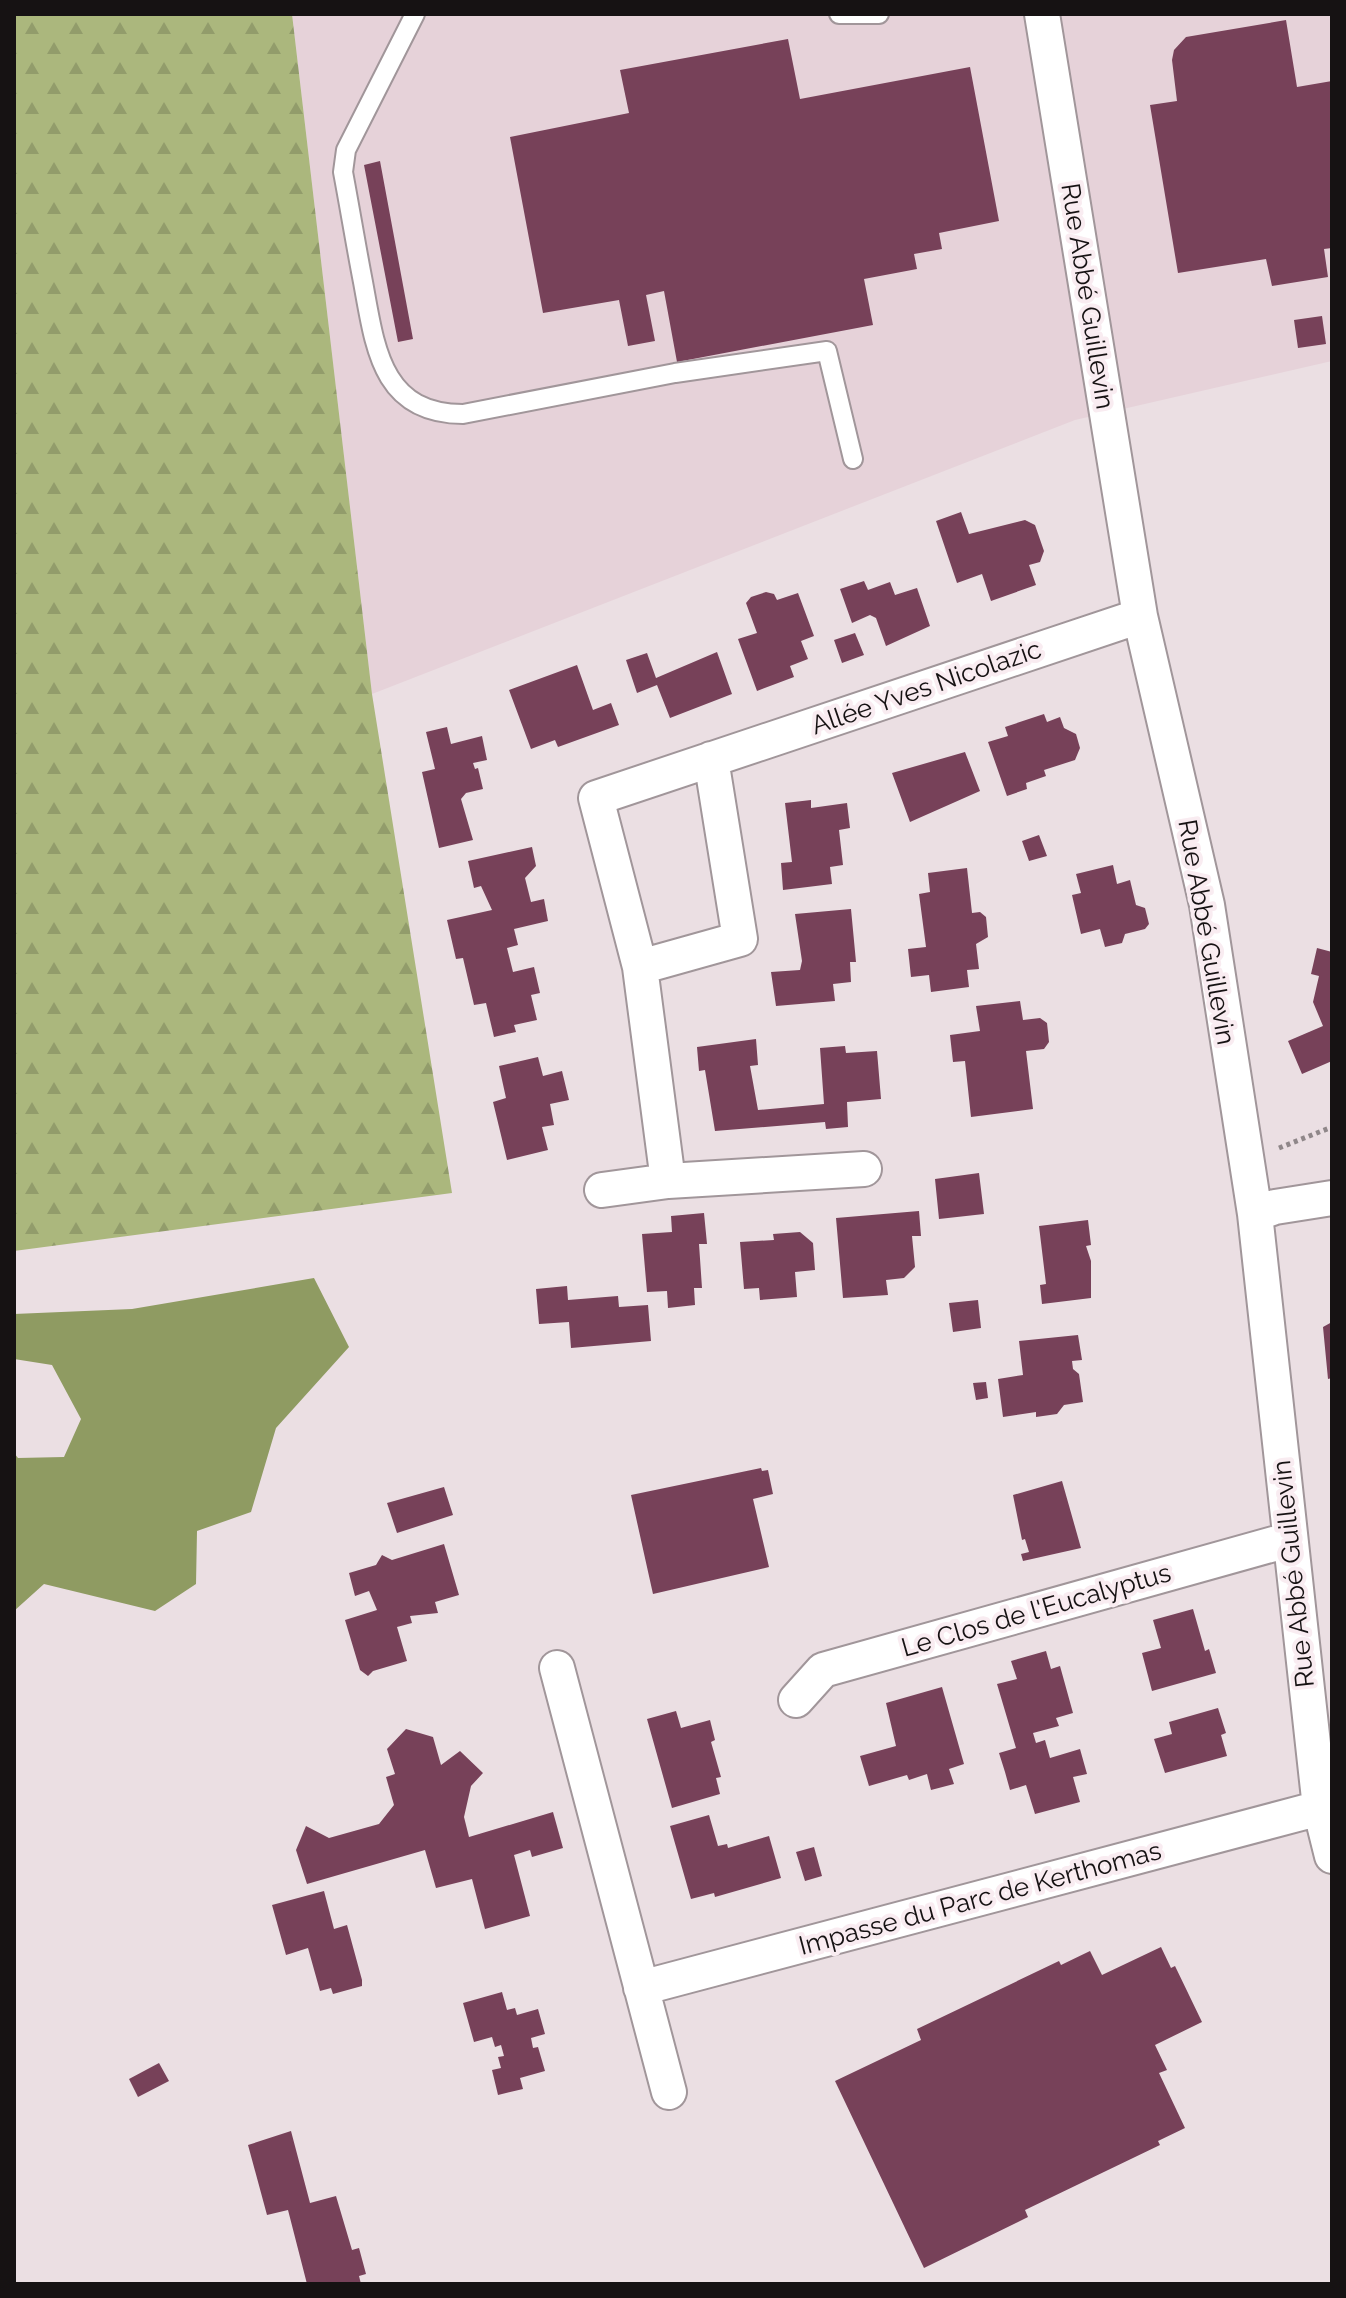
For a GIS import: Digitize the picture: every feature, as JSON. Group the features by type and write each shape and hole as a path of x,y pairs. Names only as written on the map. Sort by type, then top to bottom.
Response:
{"street":[{"name":"Rue Abbé Guillevin","path":"1042,14 1140,616 1207,905 1255,1214 1288,1540 1320,1808 1332,1856"},
{"name":"Allée Yves Nicolazic","path":"640,967 596,798 1140,616"},
{"path":"668,1181 640,967 740,939 711,759"},
{"path":"602,1190 668,1181 864,1169"},
{"path":"1255,1214 1275,1207 1332,1198"},
{"name":"Le Clos de l'Eucalyptus","path":"796,1700 823,1670 1288,1540"},
{"path":"557,1668 669,2092"},
{"name":"Impasse du Parc de Kerthomas","path":"641,1988 1320,1808"}],"lane":[{"path":"415,14 346,150 343,172 376,354 401,393 439,414 463,414 675,373 827,351 853,459"},
{"path":"839,14 879,14"}],"path":[{"path":"1245,1161 1332,1127"}],"shaded area":[{"path":"292,14 1332,14 1332,361 1075,420 372,694"},
{"path":"314,1278 349,1347 276,1428 251,1512 197,1531 196,1584 155,1611 44,1584 14,1611 14,1453 18,1458 64,1457 81,1419 52,1365 14,1359 14,1314 132,1309"}],"green space":[{"path":"14,14 292,14 372,694 452,1193 14,1251"}],"building":[{"path":"1286,20 1297,87 1332,81 1332,248 1324,249 1328,277 1272,286 1266,259 1178,273 1150,105 1177,101 1172,60 1174,50 1186,37"},
{"path":"788,39 800,99 970,67 999,221 939,233 942,249 914,254 917,269 864,279 873,325 677,362 664,291 646,295 655,341 628,346 619,300 543,313 510,137 629,113 620,70"},
{"path":"380,161 413,339 398,342 364,165"},
{"path":"1322,316 1326,344 1298,348 1294,320"},
{"path":"961,512 969,534 1025,520 1035,525 1044,551 1040,562 1029,565 1036,585 991,601 982,574 957,583 936,521"},
{"path":"864,581 868,590 890,582 895,595 917,588 930,626 886,646 876,618 870,615 852,623 840,589"},
{"path":"766,592 774,594 777,600 798,593 814,636 801,641 808,659 790,666 794,677 757,691 738,639 757,633 746,603 751,597"},
{"path":"855,633 864,655 842,663 834,640"},
{"path":"717,652 732,694 670,718 657,685 637,693 626,660 647,653 656,678"},
{"path":"577,665 593,710 611,703 619,725 558,747 555,740 531,749 509,690"},
{"path":"1044,714 1047,722 1060,717 1064,728 1076,734 1080,748 1075,760 1044,770 1046,776 1026,783 1027,789 1007,796 988,742 1008,736 1005,727"},
{"path":"447,727 451,744 482,736 487,760 473,763 475,769 478,768 483,789 466,793 461,799 473,840 439,848 422,772 435,769 426,732"},
{"path":"965,752 980,791 910,822 892,773"},
{"path":"811,800 811,808 847,803 850,828 839,830 843,865 830,867 832,884 783,890 781,863 792,862 785,803"},
{"path":"1039,835 1047,856 1029,861 1022,841"},
{"path":"532,847 536,866 525,878 531,902 544,899 548,921 514,929 518,945 507,948 513,972 534,967 540,993 531,995 537,1020 514,1025 516,1032 494,1037 486,1003 474,1005 463,958 456,959 447,920 492,910 481,886 474,888 468,861"},
{"path":"1113,865 1117,884 1130,880 1136,905 1145,908 1149,924 1145,929 1125,934 1122,943 1105,947 1100,929 1081,934 1072,895 1081,893 1076,874"},
{"path":"967,868 972,913 980,912 986,917 988,937 976,944 979,969 967,970 969,987 931,992 929,975 911,977 908,949 926,947 919,894 930,892 928,873"},
{"path":"851,909 856,962 850,962 851,982 833,984 835,1001 776,1006 771,972 800,970 802,961 795,914"},
{"path":"1317,948 1332,952 1332,1061 1302,1074 1288,1041 1323,1026 1313,1002 1319,976 1311,974"},
{"path":"1020,1001 1023,1020 1040,1018 1047,1023 1049,1042 1044,1049 1026,1051 1033,1109 971,1117 965,1061 953,1062 950,1035 980,1031 976,1006"},
{"path":"756,1039 758,1065 750,1066 758,1110 824,1104 820,1048 845,1046 846,1053 877,1051 881,1099 847,1102 848,1127 826,1129 825,1122 715,1131 705,1070 699,1071 697,1047"},
{"path":"538,1057 543,1076 562,1071 569,1100 550,1104 554,1125 542,1127 548,1150 507,1160 493,1102 506,1098 499,1066"},
{"path":"979,1173 984,1214 939,1219 935,1179"},
{"path":"919,1211 921,1236 912,1236 915,1267 904,1278 886,1280 888,1295 843,1298 836,1218"},
{"path":"704,1213 707,1244 699,1244 702,1288 694,1288 695,1305 668,1308 667,1291 647,1292 642,1234 672,1232 671,1216"},
{"path":"1088,1220 1091,1245 1086,1246 1091,1261 1091,1298 1042,1304 1040,1285 1046,1284 1039,1226"},
{"path":"800,1232 813,1243 815,1270 795,1272 797,1297 760,1300 759,1288 744,1289 740,1242 774,1240 773,1234"},
{"path":"567,1286 568,1300 618,1296 619,1307 648,1305 651,1341 571,1348 569,1322 539,1324 536,1289"},
{"path":"978,1300 981,1328 953,1332 949,1303"},
{"path":"1332,1322 1332,1378 1328,1379 1323,1327"},
{"path":"1078,1335 1082,1360 1072,1361 1073,1369 1079,1374 1083,1402 1064,1405 1057,1414 1036,1417 1036,1412 1003,1417 998,1379 1023,1375 1019,1341"},
{"path":"986,1382 988,1398 976,1400 973,1383"},
{"path":"761,1468 762,1471 768,1470 773,1494 753,1499 769,1567 653,1594 631,1495"},
{"path":"1062,1481 1081,1548 1023,1561 1021,1554 1029,1552 1025,1539 1022,1540 1013,1495"},
{"path":"444,1487 453,1515 397,1533 387,1503"},
{"path":"444,1544 459,1595 435,1602 438,1613 410,1616 412,1623 397,1627 407,1661 373,1671 368,1676 360,1670 345,1620 377,1610 369,1591 355,1596 349,1573 376,1565 382,1555 392,1560"},
{"path":"1193,1609 1205,1651 1209,1649 1216,1673 1152,1691 1142,1653 1161,1648 1153,1620"},
{"path":"1046,1651 1051,1669 1060,1666 1073,1713 1056,1718 1059,1726 1033,1733 1036,1743 1045,1740 1050,1758 1080,1749 1087,1774 1073,1777 1080,1802 1035,1814 1026,1785 1010,1790 999,1753 1016,1748 997,1684 1017,1679 1011,1661"},
{"path":"942,1687 964,1764 949,1769 954,1784 931,1790 927,1774 909,1780 907,1775 869,1786 860,1756 896,1746 886,1703"},
{"path":"1218,1708 1226,1733 1221,1735 1227,1756 1165,1773 1154,1739 1172,1734 1169,1722"},
{"path":"676,1711 681,1728 710,1720 715,1740 711,1742 721,1777 716,1778 720,1794 672,1808 647,1719"},
{"path":"406,1729 433,1737 441,1765 460,1751 483,1773 471,1786 464,1817 469,1837 553,1812 563,1848 532,1857 530,1850 514,1855 530,1916 485,1929 472,1879 436,1888 425,1850 307,1884 296,1850 306,1826 329,1838 379,1824 394,1805 386,1777 395,1774 387,1749"},
{"path":"709,1815 718,1846 727,1844 728,1848 769,1836 781,1878 715,1897 714,1893 691,1899 670,1826"},
{"path":"814,1847 822,1876 805,1881 796,1852"},
{"path":"324,1891 334,1929 347,1925 362,1980 362,1986 333,1994 331,1988 320,1991 308,1948 286,1955 272,1905"},
{"path":"1161,1947 1171,1968 1175,1966 1202,2022 1155,2045 1167,2070 1159,2073 1185,2128 1158,2141 1160,2145 1025,2210 1028,2217 924,2268 835,2081 921,2040 917,2029 1059,1961 1061,1965 1090,1951 1102,1975"},
{"path":"502,1992 507,2010 515,2008 517,2015 538,2009 545,2034 531,2038 533,2048 538,2047 545,2071 520,2078 523,2089 498,2095 492,2070 501,2068 498,2057 504,2056 501,2045 495,2047 492,2037 474,2042 463,2003"},
{"path":"159,2063 169,2081 138,2097 129,2079"},
{"path":"291,2131 310,2203 336,2196 352,2250 359,2248 366,2274 359,2276 361,2284 307,2284 288,2210 267,2215 248,2145"}]}
